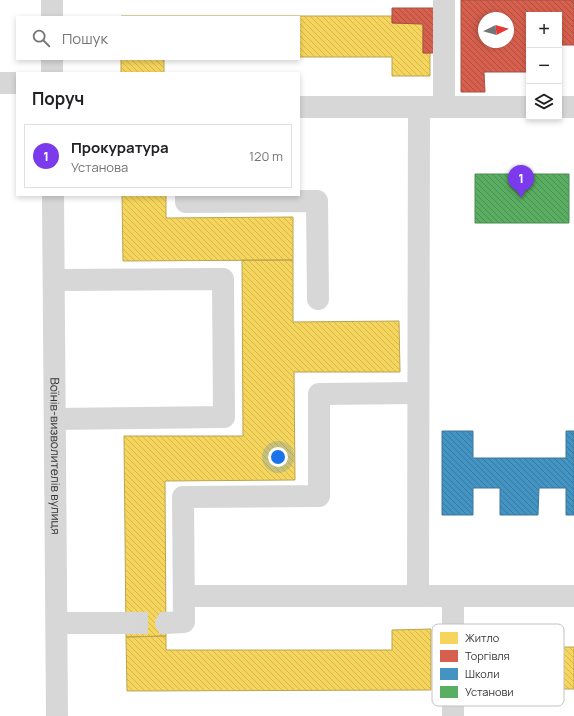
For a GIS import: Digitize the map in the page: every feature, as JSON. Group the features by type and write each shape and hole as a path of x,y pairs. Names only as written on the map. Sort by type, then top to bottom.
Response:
{"street":[{"path":"52,0 52,16"},
{"path":"444,0 444,107"},
{"path":"52,60 52,72"},
{"path":"0,83 16,83"},
{"path":"300,107 526,108"},
{"path":"418,107 418,596"},
{"path":"562,107 574,107"},
{"name":"Воїнів-визволителів вулиця","path":"53,196 57,716"},
{"path":"186,196 186,202 317,201 318,299"},
{"path":"54,280 223,278 224,418 55,419"},
{"path":"166,622 184,622 183,497 319,496 319,394 418,394"},
{"path":"184,596 574,596"},
{"path":"453,596 453,624"},
{"path":"57,623 126,623"},
{"path":"454,706 454,716"}],"building: Житло":[{"path":"300,16 392,16 392,23 423,24 423,53 430,53 430,76 392,76 392,57 300,57"},
{"path":"121,60 164,60 164,72 121,72"},
{"path":"122,196 166,196 166,218 293,217 293,260 123,261"},
{"path":"242,260 293,260 293,322 399,321 400,372 294,372 295,480 165,481 166,636 126,637 124,436 243,436"},
{"path":"431,629 431,690 127,691 126,637 166,636 166,650 392,650 392,630"},
{"path":"564,647 574,647 574,689 564,689"}],"building: Торгівля":[{"path":"461,0 574,0 574,45 562,45 562,12 526,12 526,72 484,72 485,92 461,92"},
{"path":"392,8 438,8 438,53 423,53 423,24 392,23"}],"building: Школи":[{"path":"442,431 473,431 473,458 566,458 566,431 574,431 574,515 566,515 566,488 539,488 538,515 500,515 500,488 473,488 473,515 442,515"}],"building: Установи":[{"path":"475,174 569,174 569,223 475,223"}],"tunnel":[{"path":"126,623 166,623"}],"place":[{"name":"Прокуратура","path":"521,198"}]}
